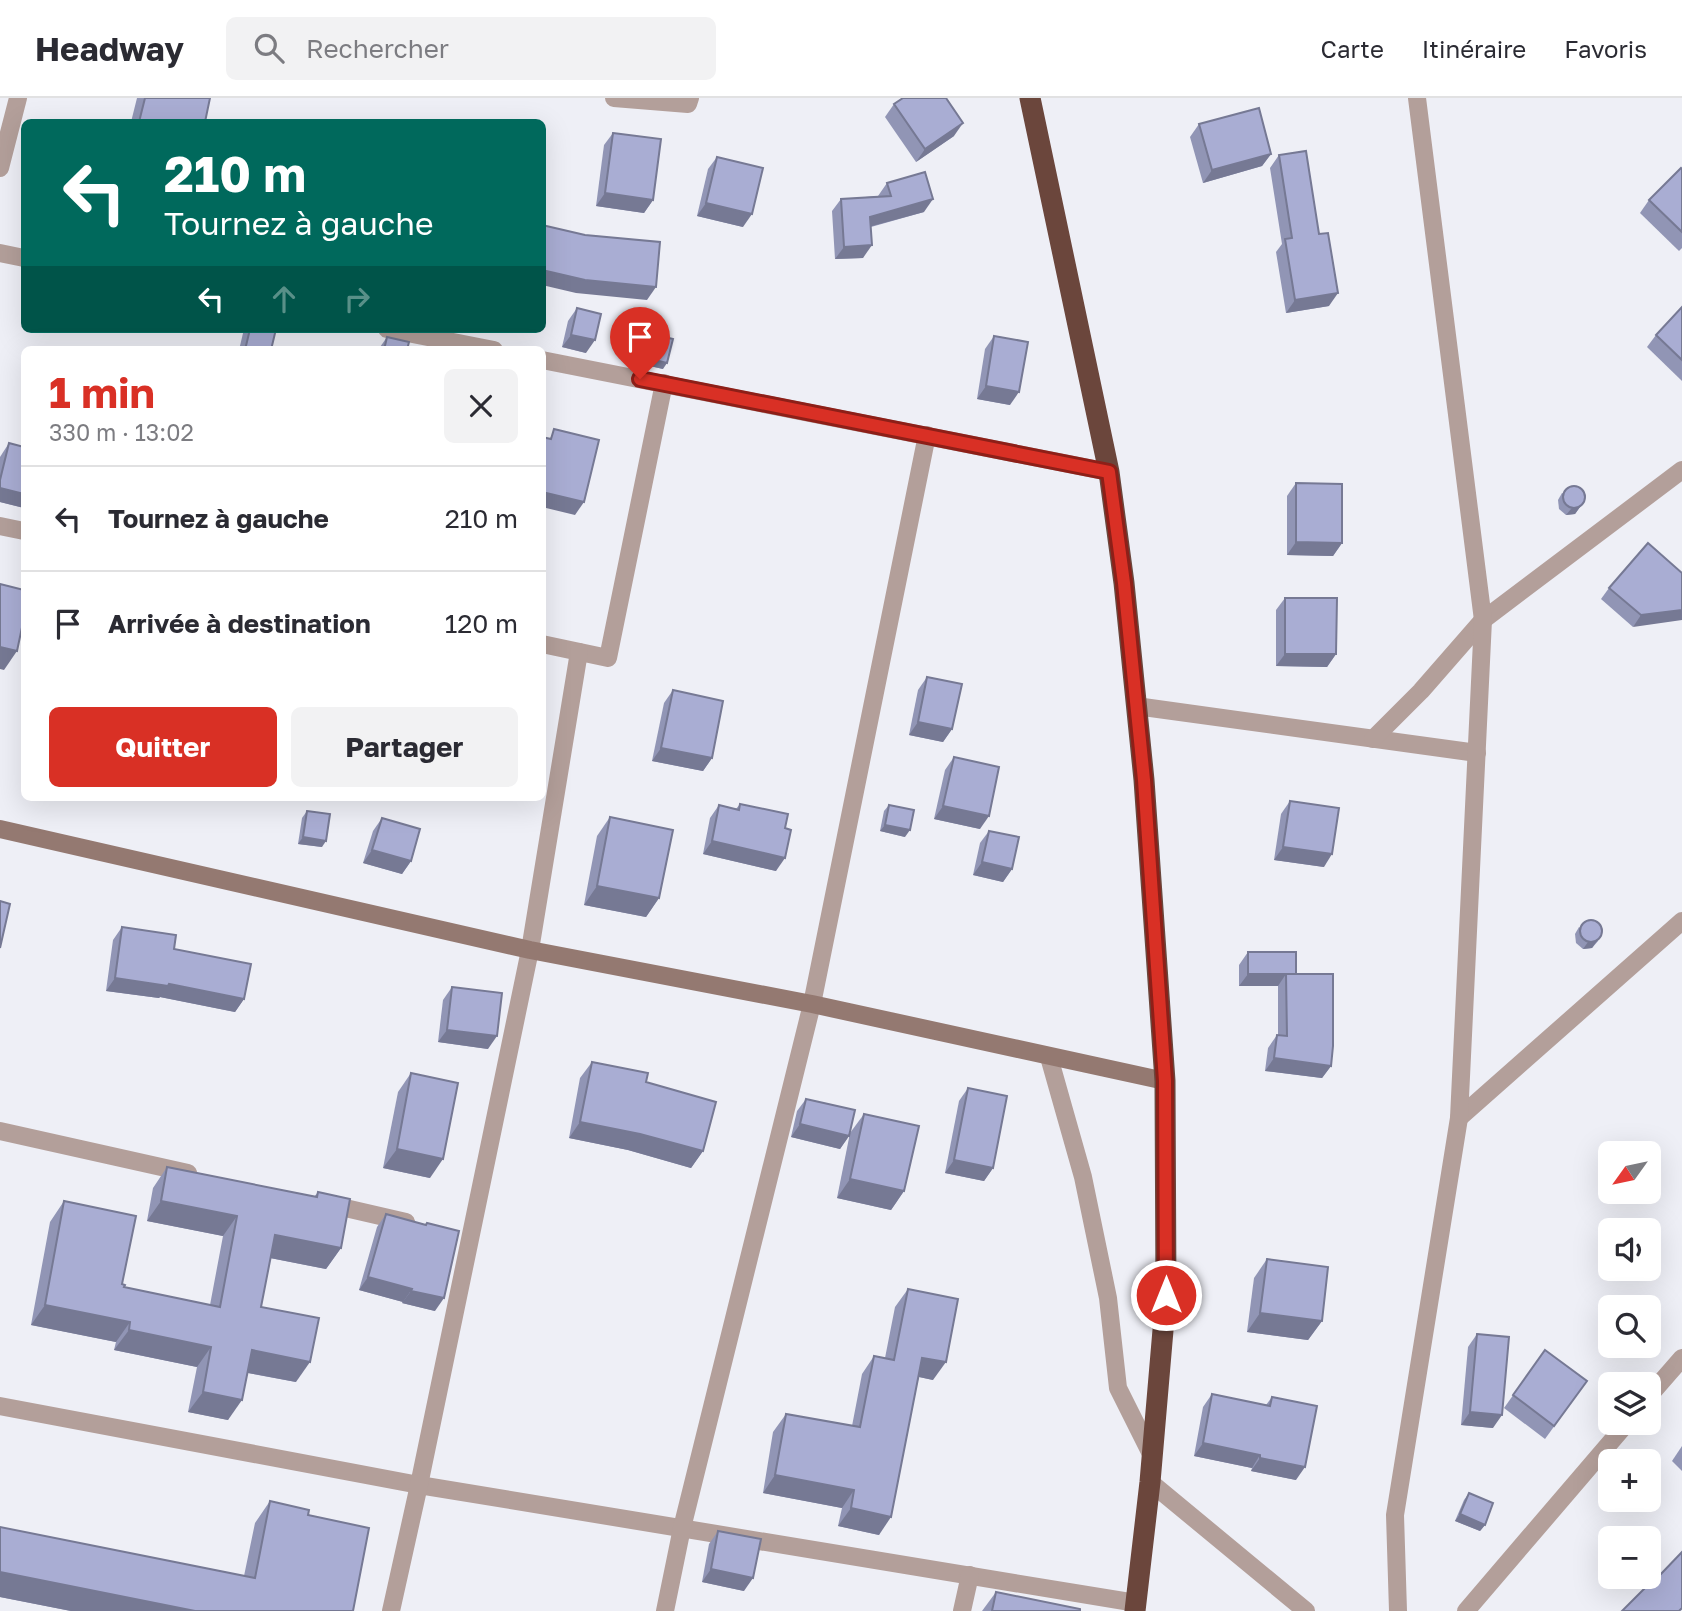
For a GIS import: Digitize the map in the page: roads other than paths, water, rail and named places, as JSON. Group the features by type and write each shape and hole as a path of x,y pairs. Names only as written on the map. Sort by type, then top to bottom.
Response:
{"highway":[{"path":"1030,98 1109,472 1124,583 1144,780 1165,1081 1166,1295 1153,1456 1135,1607"}],"street":[{"path":"0,168 18,98"},
{"path":"614,98 688,104 690,98"},
{"path":"1398,1611 1395,1515 1459,1118 1483,620 1417,98"},
{"path":"0,253 21,257"},
{"path":"407,333 474,346"},
{"path":"546,361 1109,472"},
{"path":"546,645 608,659 664,383"},
{"path":"665,1611 682,1528 812,1004 927,435"},
{"path":"1373,738 1421,691 1483,620 1682,470"},
{"path":"0,526 21,530"},
{"path":"391,1611 419,1485 464,1235 530,950 579,652"},
{"path":"1136,706 1477,753"},
{"path":"0,829 530,950 812,1004 1165,1081"},
{"path":"1459,1118 1682,921"},
{"path":"1049,1057 1083,1177 1108,1298 1118,1388 1153,1456"},
{"path":"0,1131 202,1176"},
{"path":"310,1200 417,1224"},
{"path":"1661,1382 1682,1358"},
{"path":"0,1406 419,1485 970,1575 1135,1607"},
{"path":"1466,1611 1617,1435"},
{"path":"1150,1482 1306,1611"},
{"path":"962,1611 970,1575"}]}
